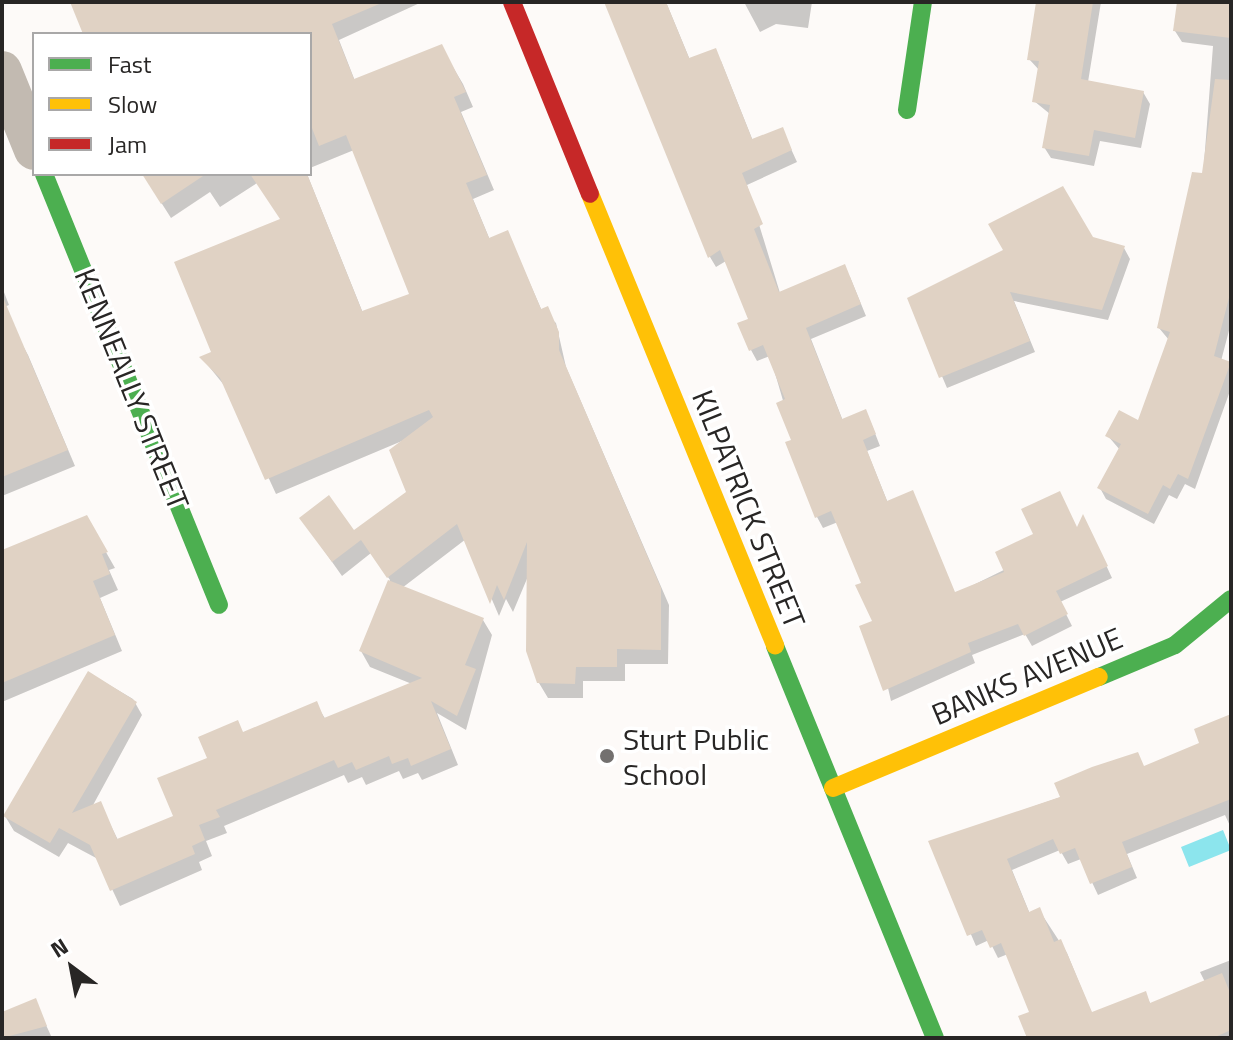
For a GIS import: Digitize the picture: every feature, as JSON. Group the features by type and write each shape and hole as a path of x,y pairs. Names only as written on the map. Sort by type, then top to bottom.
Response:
{"street":[{"name":"KILPATRICK STREET","path":"512,2 935,1038"},
{"path":"907,110 923,2"},
{"path":"2,71 32,145"},
{"name":"KENNEALLY STREET","path":"45,176 219,605"},
{"name":"BANKS AVENUE","path":"833,788 1175,645 1231,599"}],"water":[{"path":"1223,830 1231,850 1189,867 1181,847"}],"building":[{"path":"70,2 384,2 332,24 354,79 442,44 466,92 454,97 487,175 466,183 489,238 508,230 541,309 548,306 559,332 559,350 661,588 661,650 617,649 617,667 576,667 575,684 537,683 526,651 527,542 504,600 497,585 490,604 457,524 387,578 361,540 332,562 299,518 329,495 354,530 406,492 389,450 433,417 429,410 265,480 220,378 199,357 211,352 174,262 280,219 251,176 308,176 362,311 409,294 346,135 319,146 312,128 312,32 82,32"},
{"path":"604,2 666,2 689,58 716,48 752,139 783,127 792,150 742,173 763,224 754,229 779,292 845,264 861,304 806,328 842,419 866,409 876,434 863,440 887,501 913,490 955,592 1004,572 995,552 1033,534 1021,509 1060,491 1077,527 1083,514 1108,566 1056,591 1068,614 1024,636 1018,624 968,643 971,652 883,691 859,626 872,621 855,585 861,583 831,511 815,518 785,442 791,440 776,403 785,399 763,345 749,351 737,323 748,319 720,250 708,258"},
{"path":"1036,2 1093,2 1081,79 1144,91 1135,138 1094,130 1089,156 1042,148 1050,105 1032,102 1039,61 1027,60"},
{"path":"1177,2 1231,2 1231,38 1173,31"},
{"path":"1215,79 1231,80 1231,290 1214,356 1231,362 1188,479 1178,474 1170,489 1163,485 1148,514 1097,488 1121,444 1105,436 1119,410 1138,420 1170,332 1157,328 1192,172 1202,173"},
{"path":"143,176 203,176 161,204"},
{"path":"1063,186 1093,237 1125,246 1102,310 1010,292 1030,341 939,378 907,298 1003,250 988,224"},
{"path":"2,295 68,450 2,477"},
{"path":"87,515 108,552 102,554 110,574 93,581 115,635 2,683 2,550"},
{"path":"388,580 484,618 465,665 476,669 457,716 431,701 451,749 411,766 408,758 392,764 389,756 356,770 352,762 338,768 334,760 216,810 220,817 199,825 205,840 192,846 195,854 110,891 90,845 59,828 50,843 3,816 88,671 137,702 72,813 101,801 117,839 173,816 157,778 207,758 198,737 238,720 243,732 317,701 324,718 422,678 359,651"},
{"path":"1231,714 1231,799 1122,842 1132,867 1090,884 1075,848 1060,854 1053,839 1007,859 1029,912 1040,907 1054,942 1061,939 1092,1012 1146,991 1150,1003 1222,973 1231,995 1231,1030 1213,1038 1027,1038 1018,1016 1029,1012 1001,943 990,948 982,930 967,936 928,841 1060,797 1054,783 1092,767 1138,752 1144,766 1199,743 1194,729"},
{"path":"36,998 47,1026 2,1038 2,1012"}],"traffic: fast":[{"path":"907,110 923,2"},
{"path":"45,176 219,605"},
{"path":"1099,677 1175,645 1231,599"},
{"path":"775,646 935,1038"}],"traffic: slow":[{"path":"590,194 775,646"},
{"path":"833,788 1099,677"}],"traffic: jam":[{"path":"512,2 590,194"}],"place":[{"name":"Sturt Public School","path":"607,756"}]}
